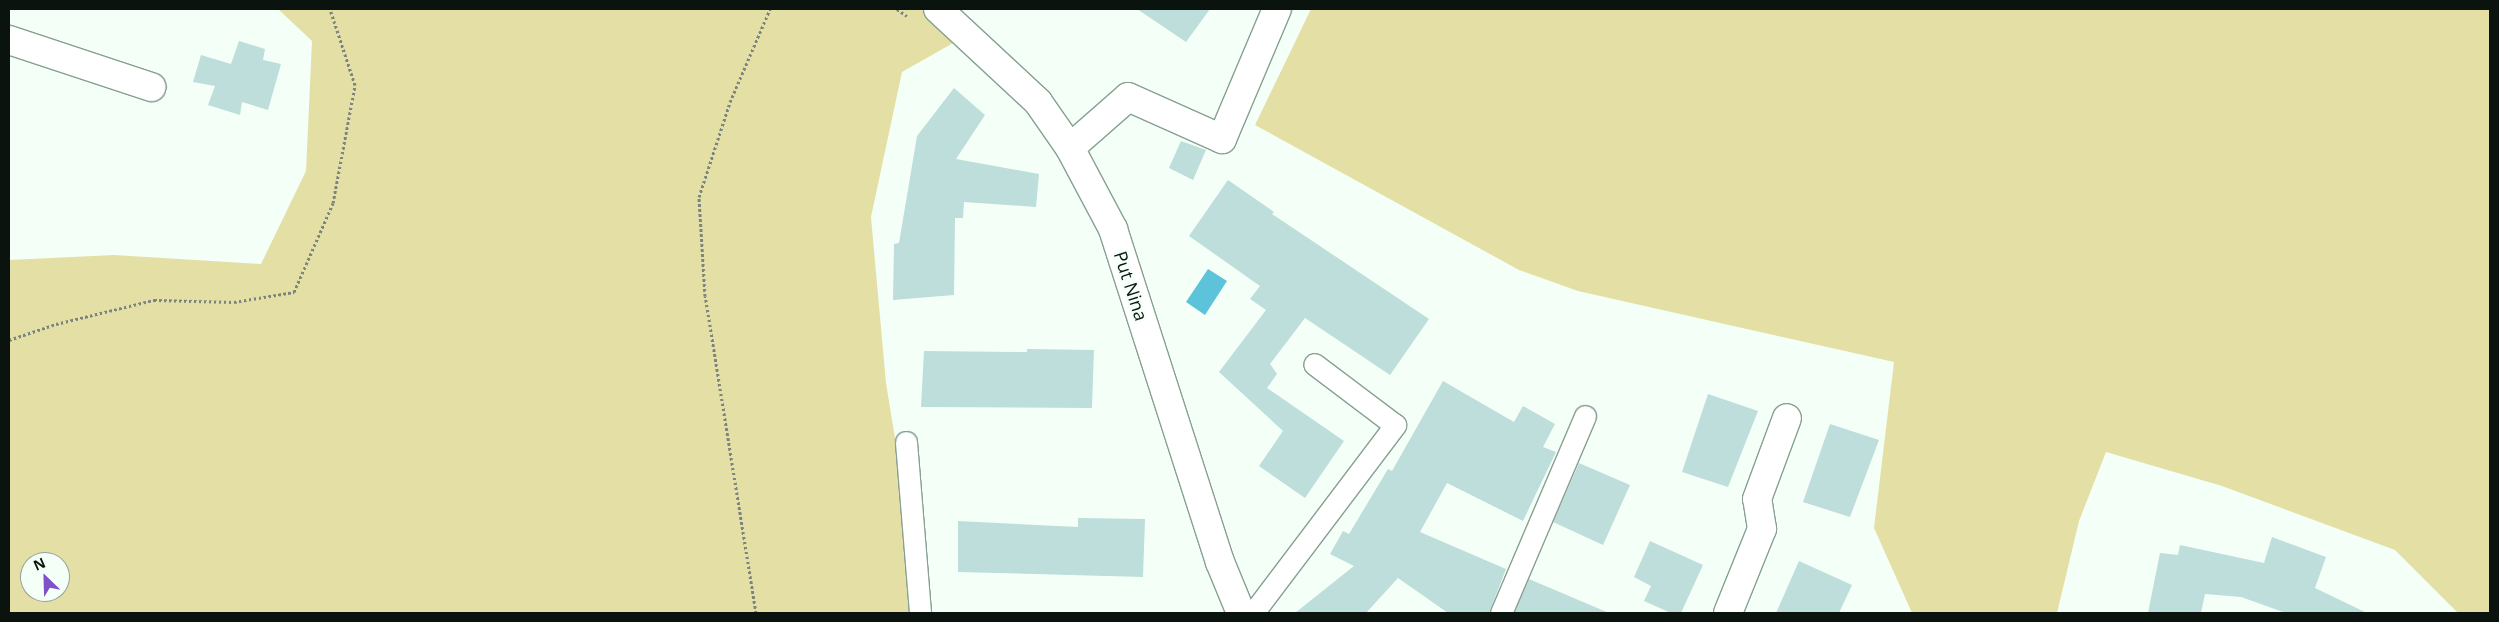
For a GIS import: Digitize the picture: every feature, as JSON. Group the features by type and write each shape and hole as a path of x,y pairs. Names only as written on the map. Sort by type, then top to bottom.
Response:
{"main road":[{"name":"Put Nina","path":"938,9 1038,102 1070,148 1113,229 1220,562 1241,613"},
{"path":"1070,148 1128,97 1222,139 1277,9"},
{"path":"9,40 151,87"},
{"path":"1728,613 1762,529 1757,499 1787,418"}],"lane":[{"path":"1253,613 1395,425 1314,364"},
{"path":"1501,613 1585,416"},
{"path":"906,442 920,613"}],"path":[{"path":"9,340 56,324 154,300 234,302 294,292 333,203 355,85 330,9"},
{"path":"756,613 705,296 699,198 730,102 770,9"},
{"path":"897,9 912,20"}],"shaded area":[{"path":"278,9 938,9 969,34 902,72 871,217 886,383 919,585 913,613 9,613 9,260 114,255 261,264 306,171 312,41"},
{"path":"1311,9 2490,9 2490,613 2458,613 2395,550 2222,486 2106,452 2079,521 2057,613 1912,613 1874,528 1894,362 1578,291 1519,270 1255,125"}],"water":[{"path":"1208,269 1227,281 1205,315 1186,302"}],"building":[{"path":"1137,9 1210,9 1186,42"},
{"path":"239,41 265,49 263,60 281,64 268,110 242,102 240,115 208,105 215,86 193,82 201,55 231,64"},
{"path":"954,88 985,115 956,159 1039,174 1036,207 964,202 963,218 955,218 954,295 893,300 894,244 899,243 917,136"},
{"path":"1181,141 1206,150 1193,180 1169,168"},
{"path":"1228,180 1274,212 1272,214 1429,319 1390,375 1305,318 1270,364 1277,374 1267,388 1344,441 1305,498 1259,466 1283,431 1219,372 1266,310 1250,299 1260,286 1189,236"},
{"path":"1027,349 1094,350 1092,408 921,407 924,351 1027,352"},
{"path":"1443,381 1514,422 1523,406 1555,424 1543,447 1556,452 1523,521 1447,483 1420,532 1506,569 1489,613 1448,613 1398,578 1366,613 1295,613 1354,566 1330,554 1343,531 1349,534 1388,469 1392,471"},
{"path":"1708,394 1758,411 1728,487 1682,472"},
{"path":"1830,424 1879,440 1850,517 1803,502"},
{"path":"1579,463 1630,485 1603,545 1553,522"},
{"path":"1078,518 1145,519 1143,577 958,572 958,521 1078,527"},
{"path":"2272,537 2326,557 2315,588 2367,613 2286,613 2241,597 2205,594 2201,613 2148,613 2160,553 2178,555 2180,545 2264,563"},
{"path":"1650,541 1703,565 1681,613 1671,613 1644,601 1651,586 1634,577"},
{"path":"1799,561 1852,585 1839,613 1776,613"},
{"path":"1529,579 1609,613 1514,613"}]}
